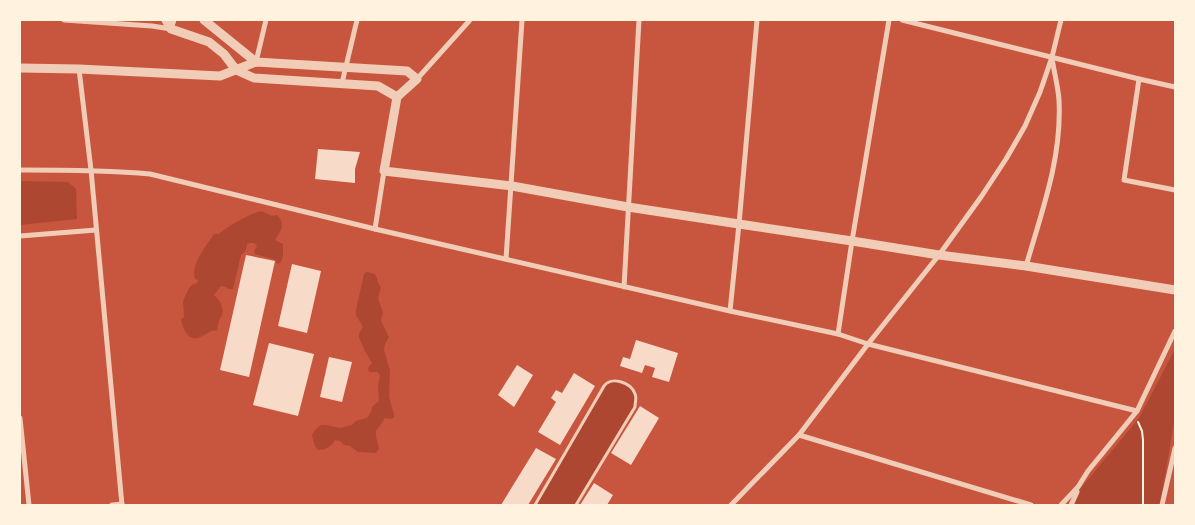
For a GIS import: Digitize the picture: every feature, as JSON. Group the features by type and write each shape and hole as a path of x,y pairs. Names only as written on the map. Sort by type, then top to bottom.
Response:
{"street":[{"path":"64,20 152,26 173,25"},
{"path":"166,20 209,42 224,54 236,70 254,78 378,86 397,97"},
{"path":"204,20 256,62"},
{"path":"256,62 266,20"},
{"path":"342,83 357,20"},
{"path":"375,230 397,97 417,79 470,20"},
{"path":"506,259 522,20"},
{"path":"624,286 639,20"},
{"path":"730,311 740,224 757,20"},
{"path":"838,334 889,20"},
{"path":"902,20 1175,87"},
{"path":"731,505 799,435 939,255 986,189 1025,126 1040,92 1052,57 1061,20"},
{"path":"1026,266 1052,179 1058,142 1059,99 1052,57"},
{"path":"20,68 220,76 256,62 407,71 417,79"},
{"path":"79,69 91,170 122,505 112,505"},
{"path":"1139,79 1124,180 1175,190"},
{"path":"20,170 91,170 150,174 375,230 838,334 868,344 1137,411"},
{"path":"384,171 512,186 628,207 1175,290"},
{"path":"20,236 96,230"},
{"path":"1071,505 1078,487 1088,471 1137,411 1175,331"},
{"path":"20,418 29,505"},
{"path":"799,435 1031,505"},
{"path":"1162,505 1175,448"},
{"path":"1061,505 1078,487"}],"lane":[{"path":"535,505 604,386 607,382 614,380 623,382 635,392 635,406 576,505"}],"path":[{"path":"1131,419 1139,423 1142,431 1143,505"}],"shaded area":[{"path":"20,181 68,182 76,189 77,219 20,225"},
{"path":"261,211 272,216 277,215 280,218 282,224 281,231 275,240 283,244 281,262 277,264 273,259 255,254 254,251 257,246 254,243 247,244 246,250 241,255 233,289 221,286 214,295 222,306 222,315 217,330 197,338 190,337 183,327 181,319 184,317 183,301 189,288 197,283 198,280 195,279 194,273 200,255 214,234 219,234 228,227"},
{"path":"367,272 375,274 381,287 378,298 383,313 381,321 389,337 384,350 390,371 389,397 394,417 391,419 385,418 376,431 379,449 376,453 358,452 350,446 335,440 328,448 318,450 312,435 316,429 321,425 340,428 352,425 356,421 367,418 372,407 379,401 378,385 380,376 378,372 369,372 368,368 372,363 359,337 363,327 356,315 364,274"},
{"path":"1175,349 1175,417 1160,505 1075,505 1080,489 1139,418"},
{"path":"614,381 630,388 635,397 634,406 574,505 536,505 608,383"}],"building":[{"path":"318,149 360,152 355,169 355,183 315,179"},
{"path":"246,255 275,261 249,377 220,370"},
{"path":"292,264 321,271 307,333 278,326"},
{"path":"636,340 678,353 669,382 652,377 655,368 645,365 642,373 620,366 623,357 630,359"},
{"path":"269,343 314,354 298,416 253,405"},
{"path":"329,357 352,362 342,402 320,397"},
{"path":"517,365 533,375 514,407 498,395"},
{"path":"574,373 595,386 560,445 538,432 556,402 551,398 556,390 562,393"},
{"path":"640,406 659,418 631,465 611,453"},
{"path":"536,448 556,459 528,505 501,505"},
{"path":"594,483 613,495 607,505 580,505"}]}
